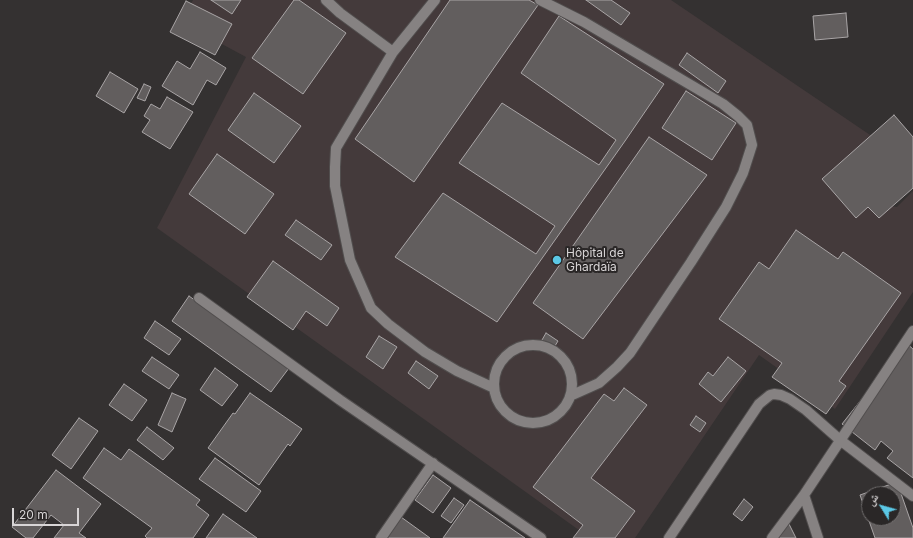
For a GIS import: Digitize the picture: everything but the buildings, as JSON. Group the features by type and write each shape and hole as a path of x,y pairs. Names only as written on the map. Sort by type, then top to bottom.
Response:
{"street":[{"path":"326,0 340,13 393,52"},
{"path":"435,0 393,52 336,148 336,186 350,260 371,308 388,324 425,352 457,371 494,388"},
{"path":"540,0 584,22 723,104 747,125 752,145 743,173 726,207 630,353 617,367 599,382 570,396"},
{"path":"199,298 340,400 541,538"},
{"path":"772,538 804,495 913,332"},
{"path":"525,345 544,346 557,352 569,367 572,378 570,396 566,405 554,416 539,423 526,423 512,418 504,411 497,400 494,388 498,366 515,349 525,345"},
{"path":"669,538 759,404 770,395 781,395 790,399 806,410 840,440 913,496"},
{"path":"381,538 433,463"},
{"path":"804,495 818,538"}],"shaded area":[{"name":"Hôpital de Ghardaïa","path":"193,0 671,0 876,139 875,204 897,207 913,191 913,292 835,409 759,355 635,538 590,538 157,228 246,57 181,22"}],"place":[{"name":"Hôpital de Ghardaïa","path":"557,260"}]}
